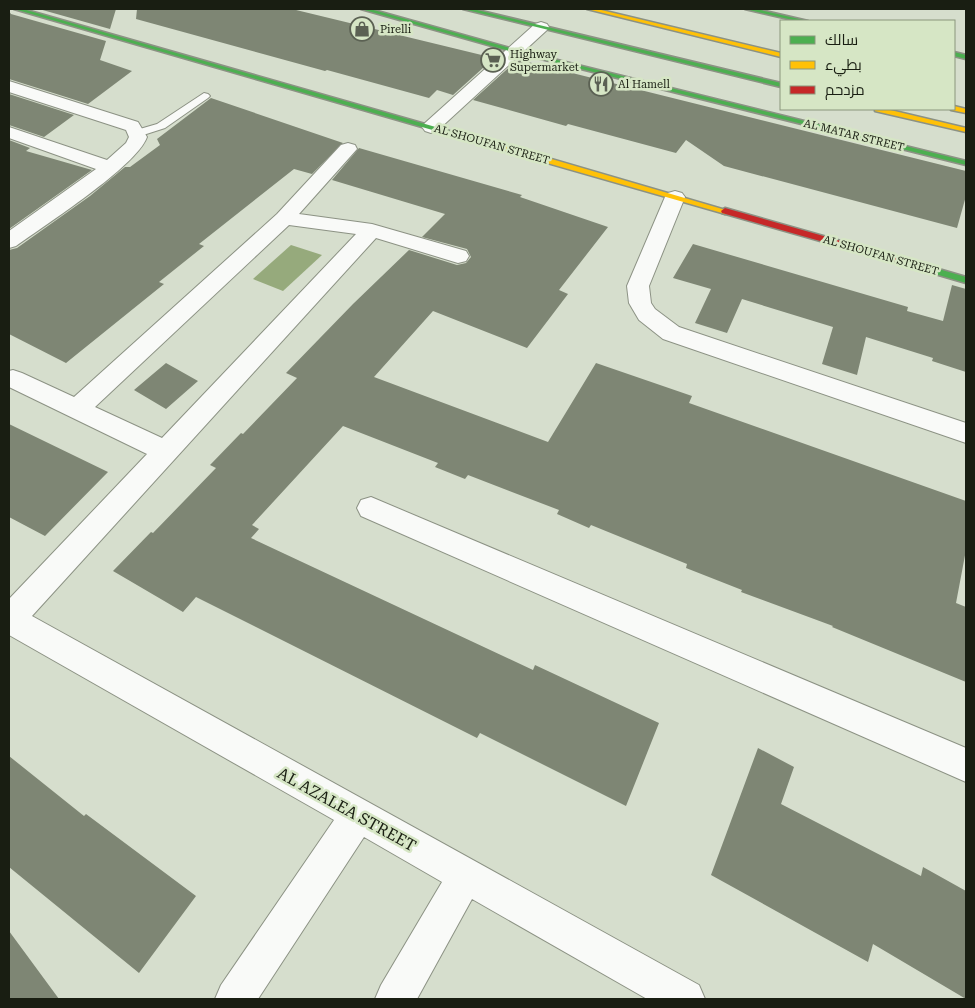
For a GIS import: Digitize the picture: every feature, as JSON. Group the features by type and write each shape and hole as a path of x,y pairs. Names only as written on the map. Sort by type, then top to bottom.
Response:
{"main road":[{"name":"AL SHOUFAN STREET","path":"17,9 966,280"},
{"name":"AL MATAR STREET","path":"364,9 515,51 966,163"},
{"path":"466,9 780,85"},
{"path":"590,9 780,54"},
{"path":"748,9 800,20"},
{"path":"882,110 966,130"}],"street":[{"path":"431,127 541,27"},
{"path":"9,86 132,126 137,133 138,140 133,148 110,167 9,241"},
{"path":"9,132 110,167"},
{"path":"77,410 284,218 348,149"},
{"path":"675,197 638,286 637,298 642,310 654,323 672,333 966,433"},
{"path":"284,218 372,230 458,256"},
{"path":"9,620 372,230"},
{"path":"13,379 166,452"},
{"path":"372,508 966,765"},
{"name":"AL AZALEA STREET","path":"9,620 685,999"},
{"path":"235,999 358,815"},
{"path":"395,999 466,875"}],"lane":[{"path":"137,133 160,126 204,96"}],"shaded area":[{"path":"291,245 322,255 283,291 253,279"}],"building":[{"path":"39,9 116,9 110,29"},
{"path":"137,9 292,9 494,58 453,95 437,90 429,98 136,19"},
{"path":"9,11 11,14 106,41 100,60 132,71 88,104 9,79"},
{"path":"520,60 966,171 966,196 957,228 724,166 686,140 676,153 568,124 566,126 473,100 514,63"},
{"path":"9,94 74,115 44,137 9,125"},
{"path":"211,98 343,143 312,174 294,169 199,244 204,246 159,282 164,284 66,363 9,334 9,250 17,248 90,196 125,167 130,167 160,145 157,139"},
{"path":"9,140 30,148 26,151 92,170 9,229"},
{"path":"359,148 522,195 520,197 608,227 559,290 568,294 527,348 433,311 374,377 548,442 596,363 692,396 689,403 966,501 966,550 956,603 966,607 966,682 833,626 741,592 742,590 686,568 687,564 591,525 589,528 557,514 559,510 468,475 465,479 435,467 438,463 343,426 252,525 259,529 251,538 533,670 535,665 659,723 626,806 480,733 477,738 196,597 183,612 113,571 216,468 210,465 297,378 286,373 409,250 457,265 466,263 471,257 467,249 422,237 445,214 332,180"},
{"path":"693,244 908,307 907,311 943,321 952,285 966,289 966,372 932,361 933,358 866,337 857,375 822,364 833,327 742,299 727,333 695,323 711,289 673,278"},
{"path":"166,363 198,381 166,409 134,390"},
{"path":"9,424 108,472 45,536 9,517"},
{"path":"758,748 794,767 781,804 921,876 923,867 966,891 966,999 873,944 868,962 711,875"},
{"path":"9,756 84,816 86,814 196,896 139,973 9,867"},
{"path":"9,931 59,999 9,999"}],"traffic: fast":[{"path":"17,9 477,140"},
{"path":"364,9 515,51 966,163"},
{"path":"466,9 780,85"},
{"path":"748,9 800,20"},
{"path":"955,54 966,57"},
{"path":"894,259 966,280"}],"traffic: slow":[{"path":"590,9 780,55"},
{"path":"955,108 966,111"},
{"path":"882,110 966,130"},
{"path":"477,140 725,211"}],"traffic: jam":[{"path":"725,211 894,259"}],"place":[{"name":"Pirelli","path":"362,29"},
{"name":"Highway Supermarket","path":"493,60"},
{"name":"Al Hamell","path":"601,84"}]}
